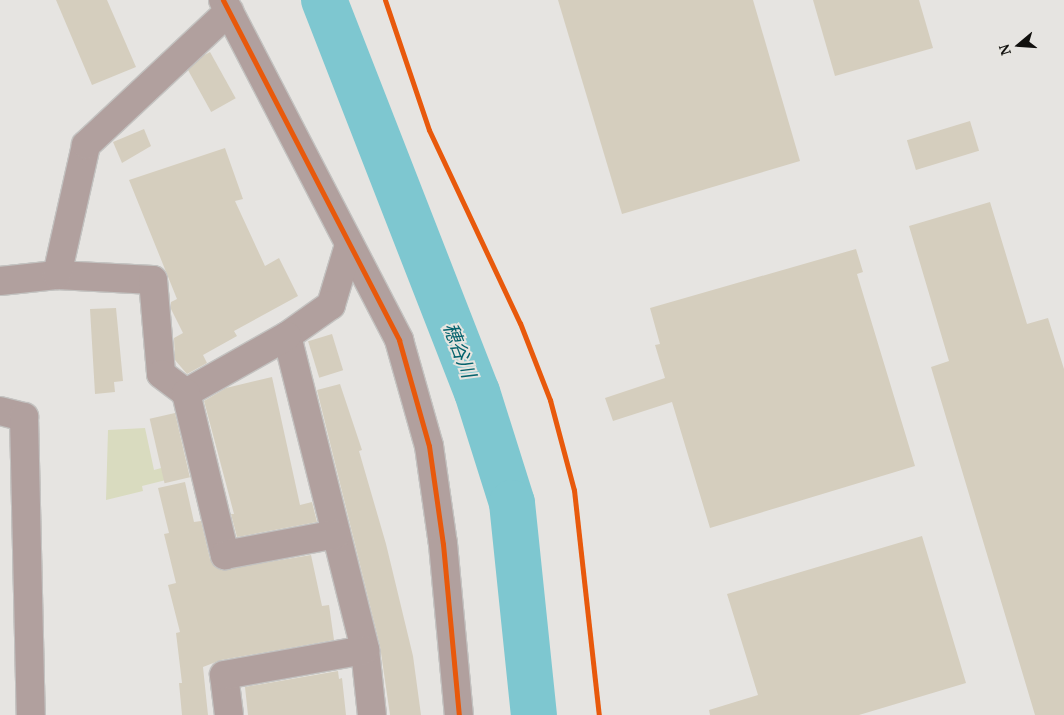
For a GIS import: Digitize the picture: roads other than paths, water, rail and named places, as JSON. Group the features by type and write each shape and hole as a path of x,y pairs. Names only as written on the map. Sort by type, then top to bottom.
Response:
{"street":[{"path":"57,274 86,145 226,5 399,340 429,446 443,544 459,715"},
{"path":"186,393 287,336 332,305 348,244"},
{"path":"0,281 57,274 153,280 161,374 186,393 225,555 336,534"},
{"path":"287,336 365,650 372,715"},
{"path":"0,411 24,416 31,715"},
{"path":"229,715 224,675 365,650"}],"waterway":[{"name":"穂谷川","path":"324,0 477,392 512,503 534,715"}]}
